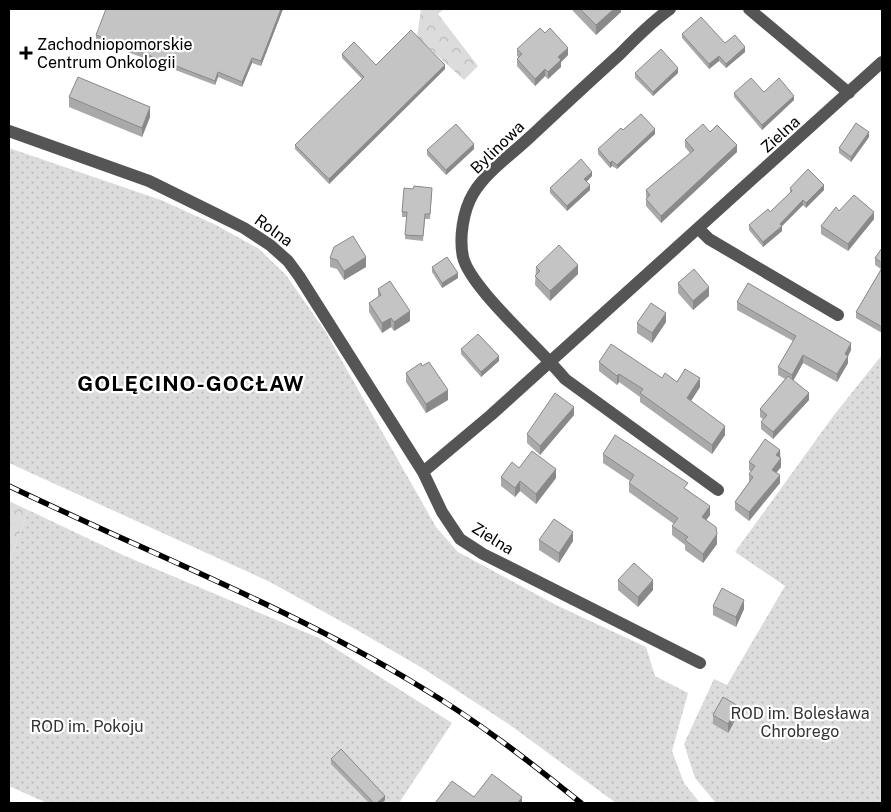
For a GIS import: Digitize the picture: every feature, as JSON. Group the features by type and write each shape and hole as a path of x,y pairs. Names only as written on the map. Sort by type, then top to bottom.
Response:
{"street":[{"name":"Bylinowa","path":"550,361 489,297 471,274 464,258 462,238 467,211 473,194 486,178 670,9"},
{"path":"749,9 849,93"},
{"name":"Zielna","path":"700,663 483,554 460,540 442,512 423,472 699,229 882,62"},
{"name":"Rolna","path":"9,132 149,181 244,228 270,245 288,261 300,276 423,472"},
{"path":"699,229 709,239 838,315"},
{"path":"550,361 565,379 718,490"}],"green space":[{"path":"421,9 444,9 438,14 478,66 464,80 417,37"},
{"path":"9,148 161,200 216,225 259,249 286,275 325,331 436,527 458,552 556,605 646,647 655,676 688,693 672,751 684,783 700,803 616,803 510,725 424,669 362,633 270,582 9,463"},
{"name":"ROD im. Bolesława Chrobrego","path":"882,355 882,803 716,803 695,778 684,744 714,679 727,685 785,586 735,552 834,415"},
{"path":"9,501 28,510 9,564"},
{"name":"ROD im. Pokoju","path":"28,510 125,556 319,638 452,723 399,803 47,803 9,786 9,564"}],"building":[{"path":"106,9 281,9 261,61 252,58 242,82 218,72 215,81 96,35"},
{"path":"580,9 614,9 596,25"},
{"path":"701,17 725,43 735,35 745,47 726,64 719,56 709,64 682,34"},
{"path":"540,28 545,33 550,28 568,48 558,57 561,60 548,72 545,69 535,79 517,59 522,54 517,49"},
{"path":"411,30 445,65 329,179 295,145 364,77 342,54 354,42 376,65"},
{"path":"661,49 678,68 653,92 635,73"},
{"path":"78,77 150,107 142,128 69,97"},
{"path":"751,78 764,92 779,78 794,96 762,125 734,93"},
{"path":"641,114 655,129 617,165 612,161 610,163 598,149 621,128 623,130"},
{"path":"856,123 869,132 851,157 839,148"},
{"path":"456,124 474,144 446,170 427,150"},
{"path":"703,124 710,132 717,125 737,145 661,216 646,199 650,195 646,190 694,150 685,140"},
{"path":"581,159 592,172 584,179 590,185 567,206 550,188"},
{"path":"808,169 824,185 806,203 803,200 780,224 782,226 763,242 749,225 768,209 770,212 792,191 790,188"},
{"path":"414,186 432,188 430,214 425,214 423,236 405,235 407,212 402,212 404,188 413,189"},
{"path":"854,195 874,212 848,244 821,226 836,207 839,211"},
{"path":"353,236 366,257 344,271 337,260 330,258 334,247"},
{"path":"559,245 578,265 550,291 535,276 540,271 536,267"},
{"path":"882,248 882,263 875,258"},
{"path":"447,257 458,273 442,283 432,267"},
{"path":"882,268 882,327 856,312"},
{"path":"694,269 709,287 693,301 678,283"},
{"path":"390,281 410,311 394,322 391,318 382,323 369,303 381,295 378,289"},
{"path":"748,283 851,343 845,354 848,356 837,374 803,355 792,375 778,367 796,336 737,302"},
{"path":"651,303 666,313 652,333 637,323"},
{"path":"478,334 499,356 481,372 461,349"},
{"path":"611,344 662,378 665,373 677,382 685,369 700,378 687,398 725,426 712,445 640,393 643,389 619,374 617,376 599,362"},
{"path":"429,362 448,390 426,404 406,373 421,363 422,366"},
{"path":"788,376 809,393 773,432 761,422 767,415 760,409"},
{"path":"555,393 574,407 540,446 527,434"},
{"path":"615,435 688,483 684,488 710,506 702,517 716,527 717,534 703,554 685,540 688,537 672,526 678,518 629,483 634,475 603,454"},
{"path":"765,439 780,450 776,455 781,458 772,470 780,475 749,512 735,502 753,477 749,474 755,466 749,462"},
{"path":"532,451 556,469 536,494 520,481 515,488 501,477 512,462 519,468"},
{"path":"554,519 573,532 559,553 539,540"},
{"path":"634,563 653,580 638,597 618,580"},
{"path":"722,588 744,600 736,617 713,606"},
{"path":"723,697 738,706 728,724 713,715"},
{"path":"341,749 385,796 377,803 374,803 331,759"},
{"path":"492,774 522,797 518,803 435,803 452,781 474,797"}],"railway":[{"path":"9,486 268,605 370,657 482,727 581,803"}],"place":[{"name":"Zachodniopomorskie Centrum Onkologii","path":"26,53"}],"district":[{"name":"GOLĘCINO-GOCŁAW","path":"191,384"}]}
